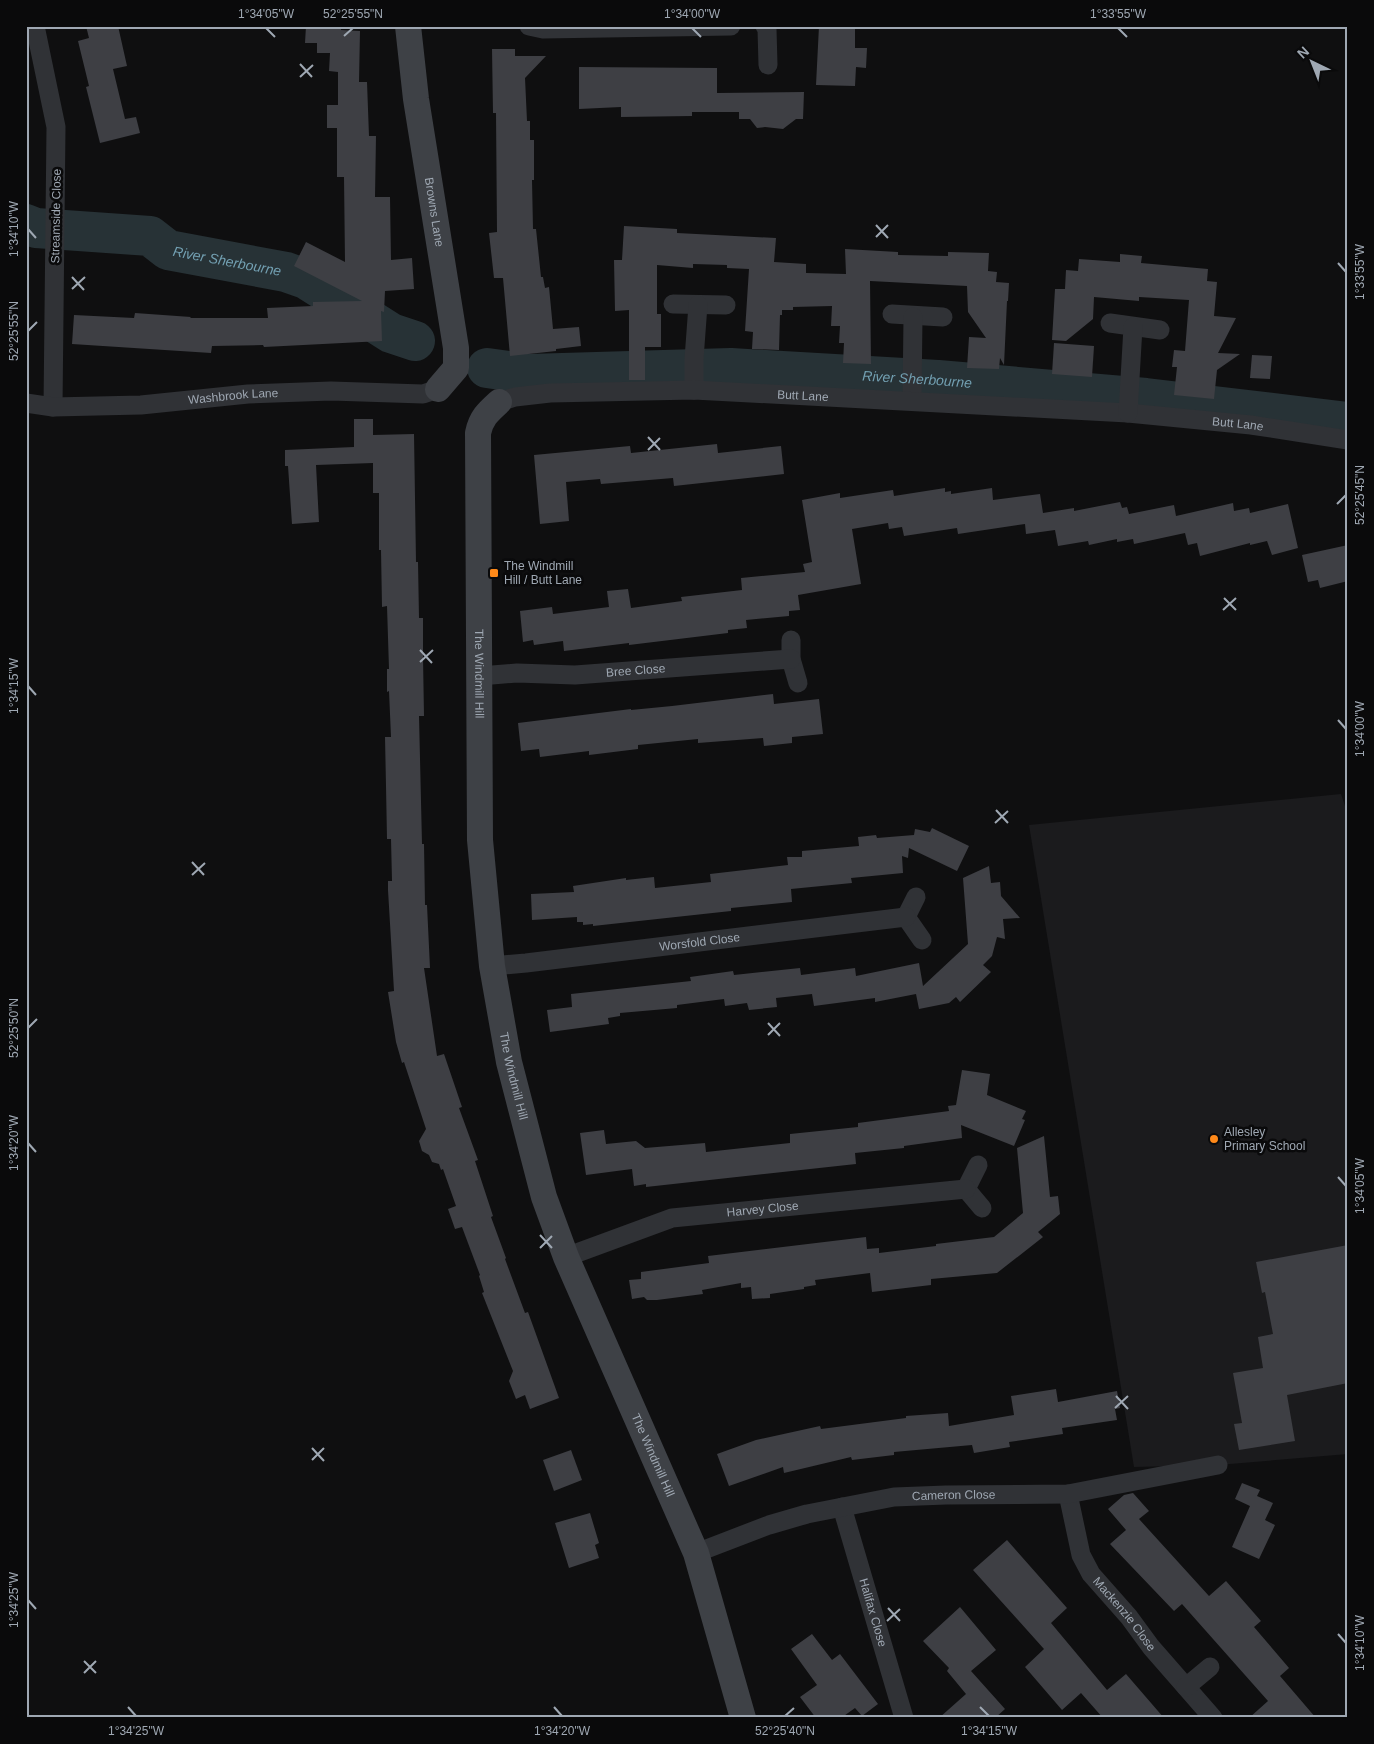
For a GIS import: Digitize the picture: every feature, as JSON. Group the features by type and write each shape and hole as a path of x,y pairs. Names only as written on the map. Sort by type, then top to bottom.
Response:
{"street":[{"name":"Streamside Close","path":"35,26 56,126 53,407"},
{"name":"Browns Lane","path":"408,26 416,99 456,348 456,368 438,389"},
{"path":"529,26 543,29 731,26"},
{"path":"765,26 768,29 768,65"},
{"path":"673,304 726,305"},
{"path":"694,385 698,305"},
{"path":"892,314 914,317 943,317"},
{"path":"912,385 914,317"},
{"path":"1110,324 1160,330"},
{"path":"1129,400 1133,327"},
{"name":"Butt Lane","path":"499,402 515,397 550,393 694,385 912,385 1129,400 1251,425 1348,440"},
{"name":"Washbrook Lane","path":"26,403 53,407 141,405 248,394 331,391 424,394 438,389"},
{"name":"The Windmill Hill","path":"499,402 481,420 478,433 480,840 492,966 509,1062 544,1197 566,1257 696,1553 743,1718"},
{"path":"791,640 791,659 798,683"},
{"name":"Bree Close","path":"480,676 517,673 576,676 791,659"},
{"path":"916,897 906,916 922,940"},
{"name":"Worsfold Close","path":"492,966 906,916"},
{"path":"978,1165 966,1189 982,1208"},
{"name":"Harvey Close","path":"566,1257 672,1218 966,1189"},
{"name":"Cameron Close","path":"696,1553 768,1524 807,1514 894,1497 1068,1494 1218,1465"},
{"name":"Mackenzie Close","path":"1068,1494 1081,1555 1091,1574 1213,1718"},
{"name":"Halifax Close","path":"842,1507 904,1718"},
{"path":"1186,1687 1210,1667"}],"shaded area":[{"name":"Allesley Primary School","path":"1341,794 1348,815 1348,1454 1218,1465 1134,1467 1029,825"}],"building":[{"path":"86,26 118,26 127,66 113,69 125,119 136,117 140,133 100,143 86,87 89,86 78,41 89,38"},
{"path":"306,26 341,26 341,30 360,31 359,82 367,82 369,136 376,136 375,197 390,197 391,260 412,258 414,289 385,291 384,312 381,311 382,341 264,347 263,345 212,346 211,353 72,344 74,315 134,318 135,313 190,318 268,318 267,308 313,306 313,302 362,301 294,266 306,242 345,262 344,177 337,177 337,128 327,128 327,105 338,105 338,72 329,71 330,53 317,53 317,43 305,43"},
{"path":"819,26 855,26 855,48 867,48 866,68 856,67 855,86 816,85"},
{"path":"492,49 515,49 515,56 546,56 525,78 527,121 530,121 530,140 534,140 534,180 532,180 533,229 536,229 541,277 543,277 545,288 549,287 553,329 579,327 581,346 510,356 503,278 494,278 489,233 497,232 496,113 493,113"},
{"path":"579,67 717,68 717,93 804,92 803,119 796,119 783,129 757,128 750,119 739,119 739,112 692,112 692,116 621,117 621,107 579,109"},
{"path":"624,226 677,229 677,233 776,238 774,262 806,264 806,273 846,274 845,249 898,252 898,255 948,256 948,252 989,253 988,271 997,272 996,282 1009,283 1004,365 1000,358 999,369 967,368 969,337 986,338 968,312 967,286 870,281 871,364 843,363 844,343 839,343 840,326 831,326 832,306 793,307 793,310 782,310 782,315 780,315 779,350 752,349 753,332 745,331 749,269 727,268 727,265 693,264 693,268 657,265 657,314 661,314 661,347 645,347 645,380 629,380 629,310 615,311 614,260 622,260"},
{"path":"1120,254 1142,256 1141,263 1208,269 1207,281 1217,282 1214,316 1236,318 1218,353 1240,354 1217,370 1214,399 1174,395 1177,367 1172,367 1174,350 1185,351 1189,300 1139,297 1139,301 1094,297 1093,319 1066,341 1052,340 1055,289 1065,289 1066,270 1078,271 1079,259 1120,262"},
{"path":"1054,343 1094,346 1092,377 1052,374"},
{"path":"1252,355 1272,356 1270,379 1250,378"},
{"path":"354,419 373,419 373,435 414,434 416,562 418,562 419,618 423,618 424,716 419,716 422,844 424,844 425,905 427,905 430,968 424,968 437,1056 444,1054 462,1107 459,1108 478,1160 475,1161 505,1259 525,1313 528,1312 559,1398 530,1409 525,1395 516,1399 509,1381 513,1371 482,1293 484,1292 480,1275 462,1227 455,1229 448,1209 456,1206 443,1169 441,1170 439,1164 432,1162 429,1155 422,1151 419,1141 426,1129 396,1042 388,992 394,991 388,890 388,881 392,881 391,839 387,839 385,737 391,737 389,691 387,692 387,669 389,669 387,606 382,607 379,493 373,493 373,463 316,465 319,522 292,524 288,466 285,466 285,450 354,447"},
{"path":"717,444 718,453 781,446 784,474 674,486 673,478 601,484 600,479 566,482 569,521 540,524 534,455 630,446 631,453"},
{"path":"945,488 945,492 951,491 951,494 992,488 993,500 1040,494 1043,513 1074,508 1074,511 1120,502 1122,508 1127,507 1129,514 1174,505 1176,516 1233,503 1234,511 1249,508 1250,513 1288,504 1298,548 1272,555 1267,541 1250,545 1250,543 1200,556 1197,543 1188,545 1185,533 1134,544 1133,539 1117,542 1117,539 1089,545 1088,541 1058,546 1055,530 1026,534 1025,524 958,534 957,528 904,536 902,527 889,529 888,523 852,529 861,584 798,595 800,610 789,611 789,616 746,620 747,628 728,630 728,633 629,645 629,643 564,651 563,641 534,645 533,640 523,642 520,611 552,607 553,614 609,607 607,591 628,589 631,608 682,601 681,597 742,590 741,578 805,572 803,564 812,562 802,500 840,493 840,498 893,490 894,496"},
{"path":"1348,545 1348,581 1320,588 1318,580 1308,582 1302,555"},
{"path":"773,694 774,704 819,699 823,734 792,737 792,743 764,746 763,738 698,743 698,739 638,745 638,749 589,755 589,751 540,757 539,749 521,751 518,723"},
{"path":"932,828 969,846 957,871 909,848 908,858 902,856 903,873 851,878 852,883 791,889 792,902 731,908 731,911 593,926 593,924 583,925 583,922 577,922 577,917 532,920 531,894 574,892 573,886 626,878 626,880 654,877 655,888 711,882 710,874 788,865 787,857 802,857 802,851 859,846 858,837 876,835 877,838 914,835 915,829 930,832"},
{"path":"989,866 991,883 1000,882 1001,896 1020,918 1003,919 1005,939 997,937 992,956 983,965 991,972 960,1002 956,997 949,1003 919,1009 916,994 875,1002 875,998 814,1006 812,994 776,998 777,1007 749,1010 747,1003 725,1006 724,999 677,1005 677,1008 620,1013 620,1016 608,1018 609,1024 550,1032 547,1010 572,1007 571,994 691,981 690,977 733,971 734,975 800,968 801,975 855,968 856,976 919,963 923,986 968,944 963,878"},
{"path":"962,1070 990,1074 987,1095 1026,1111 1022,1119 1025,1120 1014,1146 961,1125 962,1138 904,1146 904,1148 855,1153 856,1164 646,1187 646,1184 634,1186 632,1169 586,1175 580,1133 604,1130 606,1144 636,1141 645,1148 705,1143 706,1152 790,1143 790,1134 858,1127 858,1123 949,1111 948,1106 956,1105"},
{"path":"1044,1136 1050,1197 1058,1196 1060,1214 1038,1232 1043,1237 997,1273 931,1279 931,1285 872,1292 870,1273 815,1280 816,1285 804,1287 804,1289 770,1294 770,1298 752,1299 751,1287 741,1288 741,1283 702,1290 703,1294 657,1300 647,1300 644,1297 632,1299 629,1280 641,1279 641,1272 709,1263 708,1256 866,1237 867,1249 879,1248 879,1253 994,1237 1023,1213 1017,1148"},
{"path":"1348,1245 1348,1383 1287,1395 1295,1441 1239,1450 1234,1424 1242,1423 1233,1373 1263,1368 1258,1337 1273,1334 1265,1292 1262,1293 1256,1262"},
{"path":"1056,1389 1058,1402 1117,1391 1120,1408 1115,1409 1117,1420 1062,1428 1063,1434 1009,1442 1010,1447 974,1453 972,1445 894,1452 894,1455 852,1460 851,1457 784,1473 783,1467 729,1486 717,1454 756,1440 820,1426 821,1429 906,1418 906,1416 948,1413 949,1426 1014,1415 1011,1396"},
{"path":"571,1450 582,1480 554,1491 543,1460"},
{"path":"1242,1483 1260,1490 1257,1496 1273,1503 1265,1520 1275,1525 1259,1559 1232,1547 1250,1506 1235,1499"},
{"path":"1133,1493 1149,1511 1139,1519 1209,1596 1226,1581 1261,1621 1254,1627 1289,1668 1280,1676 1316,1718 1249,1718 1268,1701 1182,1604 1174,1611 1110,1544 1126,1530 1108,1509 1124,1495"},
{"path":"590,1513 599,1543 595,1545 599,1558 569,1568 555,1523"},
{"path":"1007,1540 1067,1608 1051,1623 1107,1690 1126,1674 1164,1718 1103,1718 1081,1693 1062,1710 1025,1667 1044,1649 973,1570"},
{"path":"960,1607 996,1650 971,1671 1005,1709 995,1718 939,1718 966,1694 947,1671 949,1668 923,1641"},
{"path":"812,1634 832,1660 840,1654 878,1704 862,1716 855,1708 841,1718 816,1718 800,1697 817,1685 791,1649"}],"waterway":[{"name":"River Sherbourne","path":"26,224 36,228 150,236 168,250 286,272 306,279 391,333 415,341"},
{"name":"River Sherbourne","path":"487,368 529,374 731,368 938,380 1146,398 1348,422"}],"place":[{"name":"The Windmill Hill / Butt Lane","path":"494,573"},
{"name":"Allesley Primary School","path":"1214,1139"}]}
